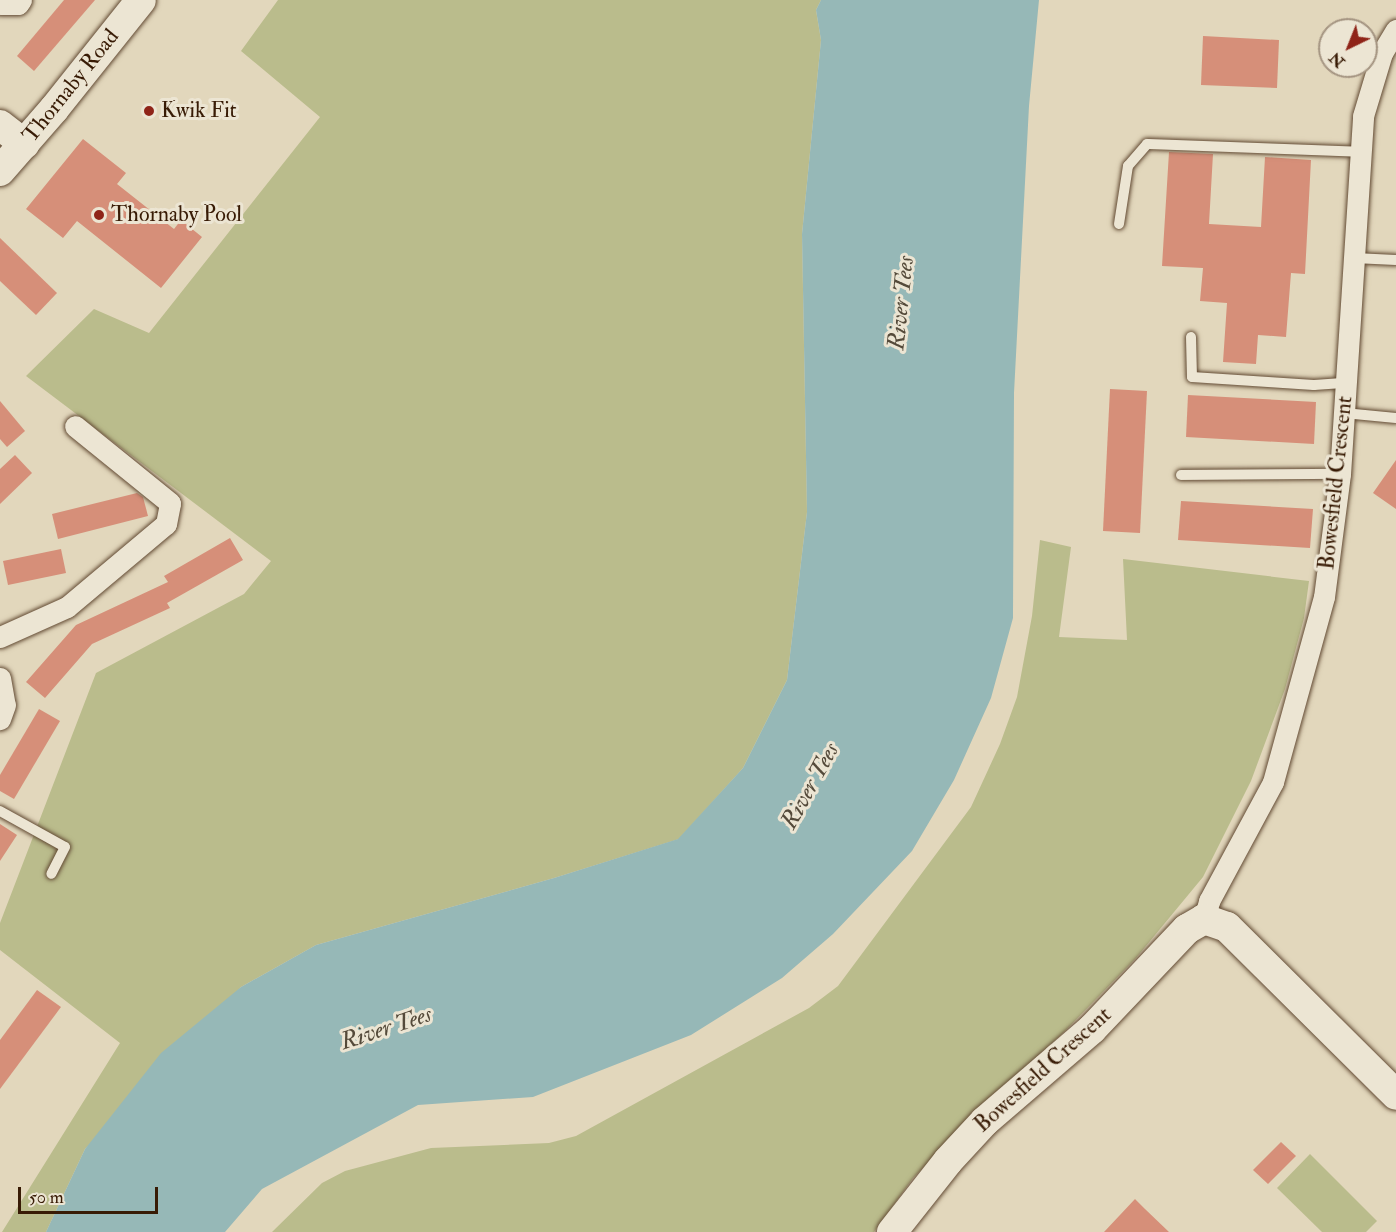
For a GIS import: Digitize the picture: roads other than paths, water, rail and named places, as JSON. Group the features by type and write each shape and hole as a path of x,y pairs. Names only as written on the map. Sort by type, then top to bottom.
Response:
{"street":[{"path":"0,4 18,4 21,0"},
{"name":"Thornaby Road","path":"0,171 141,0"},
{"name":"Bowesfield Crescent","path":"892,1232 948,1161 985,1121 1092,1029 1187,929 1204,919 1209,901 1273,782 1323,597 1340,474 1363,116 1382,53 1396,30"},
{"path":"0,125 24,144"},
{"path":"0,637 28,627 67,606 166,524 170,503 75,426"},
{"path":"0,678 5,705 0,719"},
{"path":"1204,919 1227,927 1396,1095"}],"lane":[{"path":"1119,224 1128,166 1147,144 1361,152"},
{"path":"1354,258 1396,260"},
{"path":"1191,337 1192,377 1314,385 1346,383"},
{"path":"1344,413 1396,418"},
{"path":"1181,475 1340,474"},
{"path":"0,811 65,847 51,874"}],"water":[{"name":"River Tees","path":"821,0 1039,0 1029,106 1014,393 1013,618 991,698 954,780 912,851 833,934 782,978 691,1035 533,1097 418,1105 262,1189 225,1232 46,1232 85,1149 161,1053 241,987 316,945 554,878 678,839 743,768 787,680 807,512 802,234 821,40 816,10"}],"place":[{"name":"Kwik Fit","path":"149,111"},
{"name":"Thornaby Pool","path":"99,215"}]}
